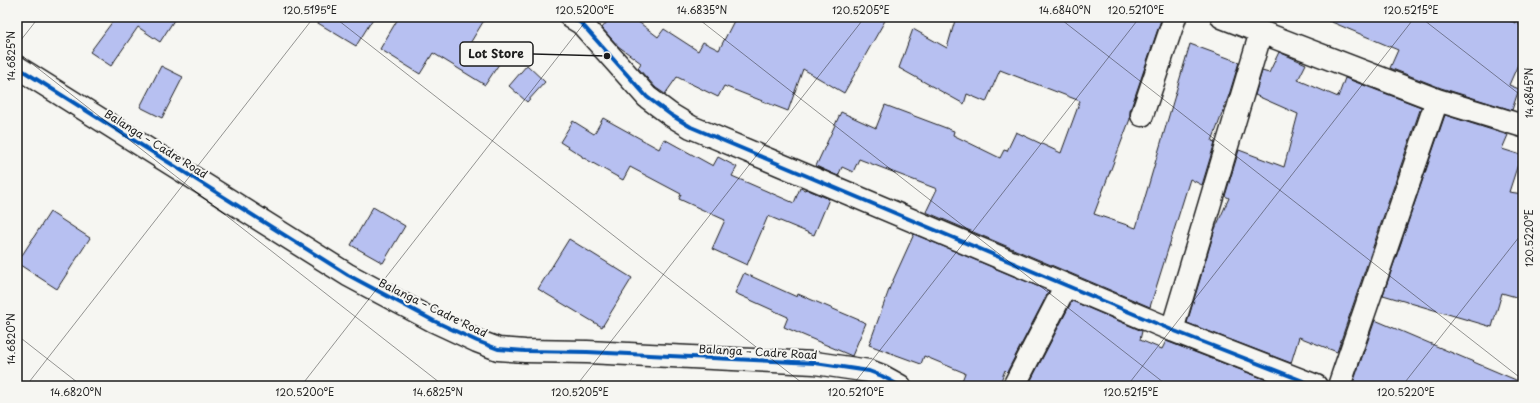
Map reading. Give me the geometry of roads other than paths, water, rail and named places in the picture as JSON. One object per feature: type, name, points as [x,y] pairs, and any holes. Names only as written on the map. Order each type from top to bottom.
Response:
[{"type":"street","points":[[1142,115],[1175,17]]},
{"type":"street","points":[[1222,17],[1437,100],[1523,126]]},
{"type":"street","points":[[584,21],[647,97],[671,115],[691,127],[1172,330],[1316,386]]},
{"type":"street","points":[[1172,330],[1261,32]]},
{"type":"street","name":"Balanga – Cadre Road","points":[[17,67],[348,275],[390,298],[477,341],[498,349],[815,363],[869,371],[900,386]]},
{"type":"street","points":[[1338,386],[1437,100]]},
{"type":"street","points":[[1014,386],[1066,285]]},
{"type":"place","name":"Lot Store","points":[[607,56]]}]
